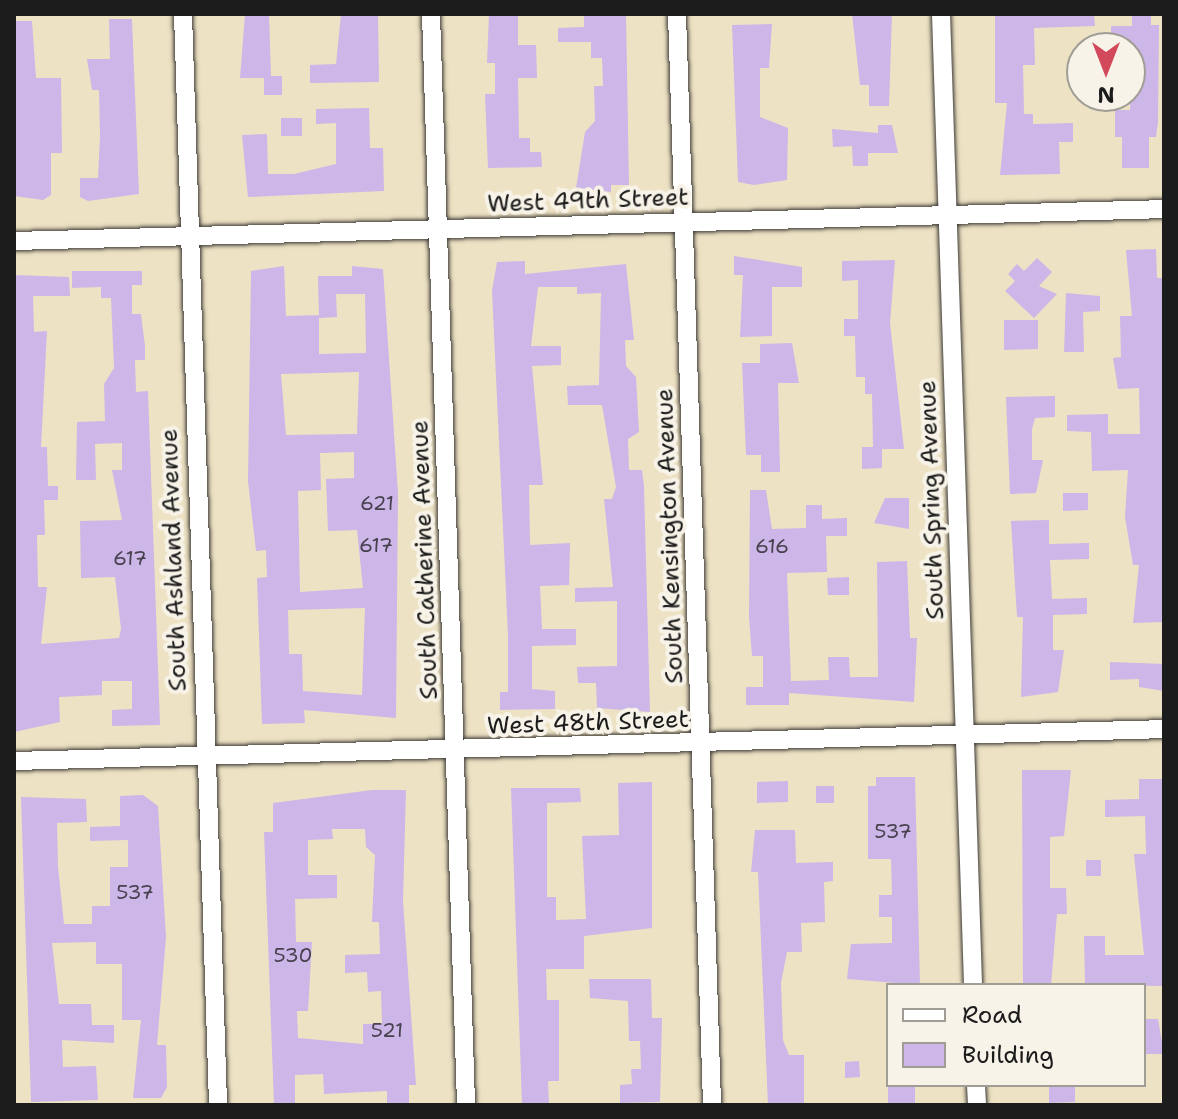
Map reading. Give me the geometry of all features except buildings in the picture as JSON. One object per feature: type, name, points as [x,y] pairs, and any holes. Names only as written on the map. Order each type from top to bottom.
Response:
[{"type":"street","name":"South Ashland Avenue","points":[[183,14],[204,758],[218,1105]]},
{"type":"street","name":"South Catherine Avenue","points":[[431,14],[466,1105]]},
{"type":"street","name":"South Kensington Avenue","points":[[677,14],[712,1105]]},
{"type":"street","name":"South Spring Avenue","points":[[941,14],[973,983]]},
{"type":"street","name":"West 49th Street","points":[[14,241],[1164,209]]},
{"type":"street","name":"West 48th Street","points":[[14,761],[454,752],[964,733],[1164,729]]}]
